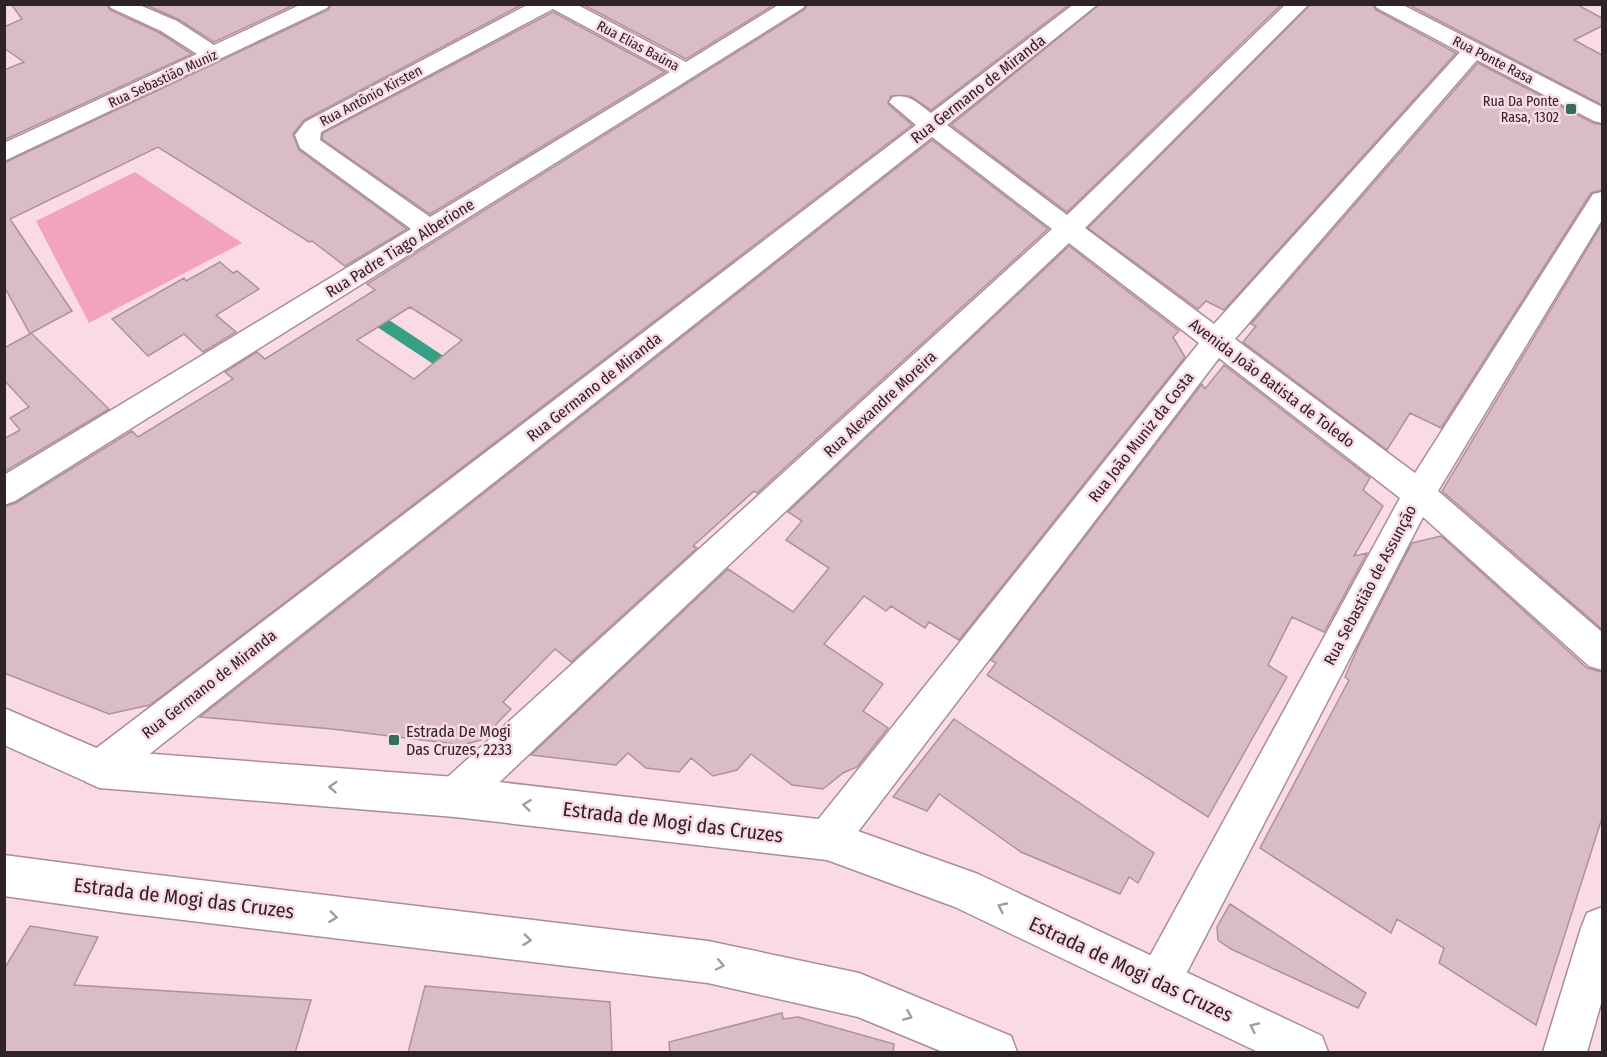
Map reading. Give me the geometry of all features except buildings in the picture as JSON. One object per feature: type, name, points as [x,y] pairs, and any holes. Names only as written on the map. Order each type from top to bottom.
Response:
[{"type":"street","points":[[118,4],[169,26],[214,55]]},
{"type":"street","name":"Rua Sebastião Muniz","points":[[4,153],[320,4]]},
{"type":"street","name":"Rua Antônio Kirsten","points":[[430,230],[309,143],[307,135],[313,127],[546,4]]},
{"type":"street","name":"Rua Elias Baúna","points":[[559,4],[686,70]]},
{"type":"street","name":"Rua Padre Tiago Alberione","points":[[4,492],[796,4]]},
{"type":"street","name":"Rua Germano de Miranda","points":[[100,769],[1088,4]]},
{"type":"street","name":"Rua Alexandre Moreira","points":[[455,797],[1068,229],[1299,4]]},
{"type":"street","name":"Rua Ponte Rasa","points":[[1384,4],[1602,116]]},
{"type":"street","name":"Rua João Muniz da Costa","points":[[828,840],[1216,341],[1474,50]]},
{"type":"street","name":"Avenida João Batista de Toledo","points":[[901,102],[1419,494],[1602,654]]},
{"type":"street","name":"Rua Sebastião de Assunção","points":[[1159,982],[1419,494],[1602,200]]},
{"type":"street","name":"Estrada de Mogi das Cruzes","points":[[4,726],[100,769],[455,797],[828,840],[963,889],[1297,1049]]},
{"type":"street","name":"Estrada de Mogi das Cruzes","points":[[4,875],[708,962],[858,995],[995,1053]]},
{"type":"street","points":[[1565,1053],[1602,928]]},
{"type":"shaded area","points":[[135,172],[242,243],[89,323],[36,221]]},
{"type":"shaded area","points":[[368,306],[528,412],[518,420],[356,313]]},
{"type":"place","name":"Rua Da Ponte Rasa, 1302","points":[[1571,109]]},
{"type":"place","name":"Estrada De Mogi Das Cruzes, 2233","points":[[394,740]]}]
